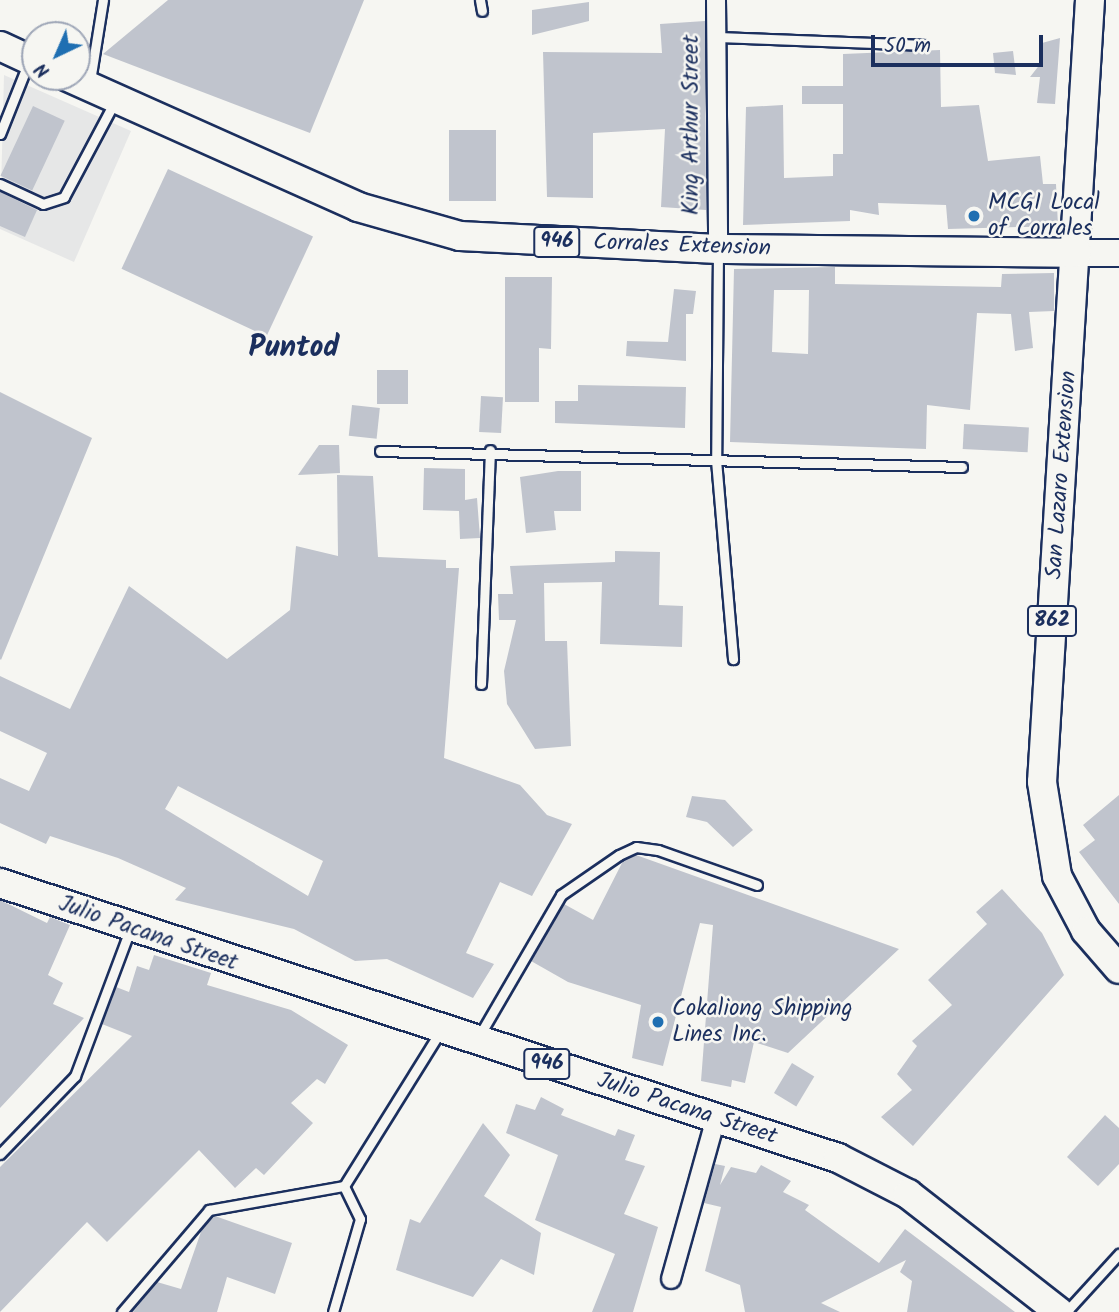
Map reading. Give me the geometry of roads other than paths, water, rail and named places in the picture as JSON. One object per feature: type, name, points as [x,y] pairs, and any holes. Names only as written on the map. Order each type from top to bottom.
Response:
[{"type":"main road","name":"862","points":[[1077,253],[1090,0]]},
{"type":"main road","points":[[0,46],[21,56]]},
{"type":"main road","name":"Corrales Extension","points":[[91,87],[358,207],[427,230],[718,249],[1119,253]]},
{"type":"main road","name":"San Lazaro Extension","points":[[1077,253],[1043,815],[1071,906],[1119,969]]},
{"type":"main road","name":"Julio Pacana Street","points":[[0,883],[130,930],[716,1118],[875,1175],[945,1221],[1059,1312]]},
{"type":"street","name":"King Arthur Street","points":[[716,0],[718,249]]},
{"type":"street","points":[[671,1279],[716,1118]]},
{"type":"lane","points":[[91,41],[103,0]]},
{"type":"lane","points":[[480,0],[482,11]]},
{"type":"lane","points":[[716,37],[922,45]]},
{"type":"lane","points":[[0,134],[21,86]]},
{"type":"lane","points":[[0,184],[43,204],[64,197],[116,98]]},
{"type":"lane","points":[[718,249],[716,460],[733,659]]},
{"type":"lane","points":[[481,684],[489,450]]},
{"type":"lane","points":[[380,451],[489,450],[962,467]]},
{"type":"lane","points":[[476,1041],[561,895],[619,855],[636,847],[658,849],[757,886]]},
{"type":"lane","points":[[0,1154],[75,1076],[130,930]]},
{"type":"lane","points":[[122,1312],[209,1210],[344,1186],[441,1031]]},
{"type":"lane","points":[[333,1312],[360,1219],[344,1186]]},
{"type":"lane","points":[[1066,1312],[1119,1254]]},
{"type":"place","name":"MCGI Local of Corrales","points":[[974,216]]},
{"type":"place","name":"Cokaliong Shipping Lines Inc.","points":[[658,1022]]},
{"type":"district","name":"Puntod","points":[[294,348]]}]
